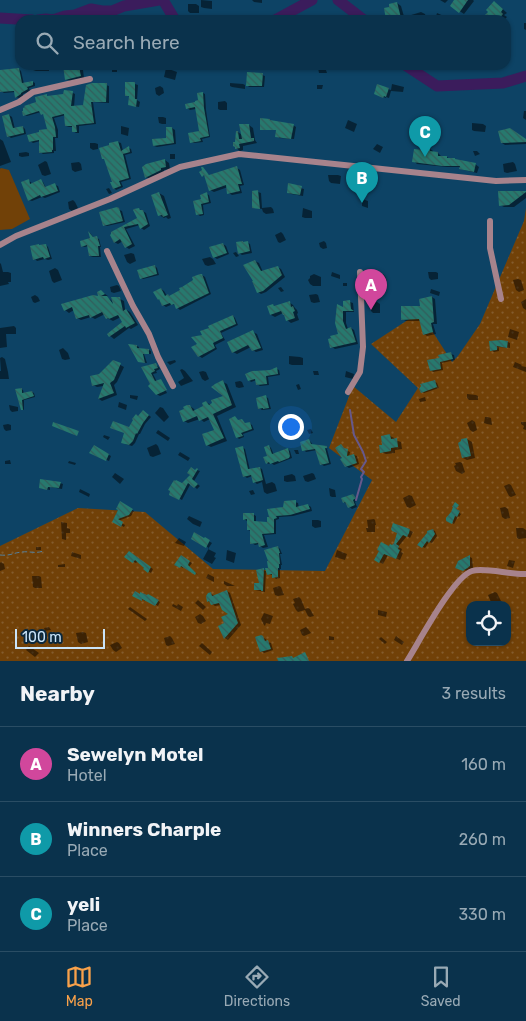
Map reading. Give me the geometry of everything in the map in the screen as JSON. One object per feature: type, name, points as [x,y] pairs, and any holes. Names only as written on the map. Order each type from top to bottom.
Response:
[{"type":"street","points":[[0,110],[19,102],[33,92],[90,79]]},
{"type":"street","points":[[0,246],[16,236],[110,199],[180,167],[239,154],[496,181],[526,180]]},
{"type":"street","points":[[490,221],[490,248],[501,299]]},
{"type":"street","points":[[107,251],[133,306],[149,334],[172,386]]},
{"type":"street","points":[[348,392],[360,372],[363,347],[360,272]]},
{"type":"street","points":[[407,661],[432,619],[456,584],[464,576],[472,571],[480,570],[526,574]]},
{"type":"path","points":[[0,555],[9,556],[19,552],[38,553],[43,551]]},
{"type":"shaded area","points":[[0,169],[9,170],[30,219],[12,229],[0,230]]},
{"type":"shaded area","points":[[526,208],[526,661],[0,661],[0,546],[78,508],[145,512],[213,569],[325,571],[372,480],[329,448],[353,386],[396,422],[418,388],[371,344],[420,312],[452,362],[480,324],[524,221]]},
{"type":"building","points":[[454,0],[468,0],[459,13],[450,6]]},
{"type":"building","points":[[494,1],[503,9],[501,12],[503,14],[485,15],[488,12],[486,10]]},
{"type":"building","points":[[397,2],[400,15],[385,15],[384,8],[389,7],[389,4]]},
{"type":"building","points":[[15,68],[19,70],[22,83],[33,81],[33,85],[27,87],[28,89],[15,98],[14,91],[0,92],[0,70]]},
{"type":"building","points":[[64,70],[80,70],[81,76],[65,80]]},
{"type":"building","points":[[247,72],[263,73],[262,86],[246,86]]},
{"type":"building","points":[[125,82],[135,82],[136,107],[128,105],[129,96],[125,96]]},
{"type":"building","points":[[107,83],[106,102],[91,102],[94,123],[76,125],[77,132],[72,132],[72,126],[65,126],[64,114],[52,117],[56,137],[53,137],[53,150],[52,152],[39,153],[39,140],[29,142],[27,135],[47,129],[43,114],[41,115],[39,111],[23,116],[24,106],[36,102],[35,97],[47,94],[47,96],[63,94],[64,90],[73,91],[71,106],[83,105],[86,85]]},
{"type":"building","points":[[377,84],[389,88],[386,97],[384,96],[383,98],[374,94]]},
{"type":"building","points":[[203,92],[209,136],[200,138],[201,141],[190,143],[188,133],[199,131],[195,107],[186,109],[185,104],[198,100],[197,93]]},
{"type":"building","points":[[9,114],[13,128],[23,126],[24,133],[7,137],[2,116]]},
{"type":"building","points":[[260,118],[294,124],[291,139],[275,137],[276,130],[260,130]]},
{"type":"building","points":[[239,124],[249,124],[251,138],[254,138],[254,141],[239,144],[240,148],[235,149],[233,142],[235,142],[236,131],[238,131],[239,139],[242,139]]},
{"type":"building","points":[[166,127],[172,127],[174,143],[153,146],[152,139],[166,138]]},
{"type":"building","points":[[510,128],[526,139],[526,142],[501,143],[498,131]]},
{"type":"building","points":[[118,141],[121,151],[129,146],[130,152],[123,154],[129,178],[119,181],[121,186],[113,189],[99,148]]},
{"type":"building","points":[[423,147],[430,148],[430,151],[438,152],[438,156],[447,156],[447,158],[476,163],[474,172],[459,169],[460,166],[412,162],[414,149],[423,150]]},
{"type":"building","points":[[165,159],[166,167],[145,178],[142,167],[146,164]]},
{"type":"building","points":[[237,166],[242,184],[238,184],[240,191],[227,194],[226,185],[209,191],[204,175],[202,177],[199,172],[202,170],[201,167],[209,175]]},
{"type":"building","points":[[29,179],[30,184],[41,179],[45,187],[55,183],[58,191],[41,197],[40,195],[28,201],[21,182]]},
{"type":"building","points":[[288,183],[302,186],[300,195],[287,193]]},
{"type":"building","points":[[258,190],[260,209],[252,208],[252,191]]},
{"type":"building","points":[[498,191],[526,192],[509,205],[499,206]]},
{"type":"building","points":[[159,192],[168,215],[163,217],[162,215],[158,216],[151,195]]},
{"type":"building","points":[[207,192],[209,202],[201,204],[203,214],[196,215],[193,201],[201,199],[200,195]]},
{"type":"building","points":[[117,207],[123,221],[103,226],[99,212]]},
{"type":"building","points":[[139,208],[143,210],[148,224],[140,229],[138,224],[124,227],[132,244],[125,248],[120,239],[114,243],[110,235],[111,232],[137,218],[133,210]]},
{"type":"building","points":[[88,231],[93,237],[97,236],[100,246],[98,246],[99,256],[89,256],[87,245],[81,247],[80,241],[90,238]]},
{"type":"building","points":[[248,241],[250,251],[238,254],[236,242]]},
{"type":"building","points":[[223,243],[227,253],[213,258],[209,247]]},
{"type":"building","points":[[46,244],[50,257],[33,260],[30,246]]},
{"type":"building","points":[[255,260],[261,271],[278,266],[282,275],[263,291],[257,293],[253,281],[243,265]]},
{"type":"building","points":[[155,265],[157,274],[140,279],[137,270]]},
{"type":"building","points":[[202,274],[209,293],[176,309],[174,304],[171,305],[170,303],[162,306],[153,292],[161,288],[165,296],[168,294],[169,296],[193,280],[192,277]]},
{"type":"building","points":[[101,290],[105,294],[101,296],[107,296],[113,304],[111,297],[120,297],[123,311],[126,309],[135,323],[126,328],[125,326],[109,337],[107,334],[122,322],[118,315],[106,319],[102,312],[90,318],[89,315],[76,319],[72,307],[64,311],[61,304],[93,295],[98,296],[97,292]]},
{"type":"building","points":[[432,296],[434,322],[431,323],[433,332],[423,335],[419,319],[401,320],[401,306],[420,306],[419,299]]},
{"type":"building","points":[[350,300],[351,309],[354,311],[343,311],[343,321],[346,329],[351,327],[356,342],[330,348],[328,339],[331,338],[330,336],[338,334],[335,323],[337,304],[343,307],[343,301]]},
{"type":"building","points":[[290,301],[291,307],[293,306],[295,311],[293,312],[295,318],[286,321],[281,311],[270,315],[267,306]]},
{"type":"building","points":[[233,315],[236,324],[220,331],[223,338],[213,343],[215,348],[198,357],[191,347],[197,344],[191,337],[202,335],[200,331]]},
{"type":"building","points":[[253,330],[261,348],[252,351],[248,345],[232,353],[227,342]]},
{"type":"building","points":[[489,341],[508,341],[507,348],[497,346],[497,350],[490,351]]},
{"type":"building","points":[[128,344],[137,345],[137,348],[149,349],[149,354],[143,354],[145,363],[138,362]]},
{"type":"building","points":[[451,352],[453,359],[440,362],[441,369],[430,371],[427,360],[439,358],[438,355]]},
{"type":"building","points":[[113,360],[121,363],[114,380],[110,383],[114,393],[98,399],[104,383],[92,386],[90,376],[99,374]]},
{"type":"building","points":[[156,363],[158,368],[154,369],[155,371],[151,373],[155,381],[161,379],[167,390],[156,395],[148,386],[150,384],[141,367]]},
{"type":"building","points":[[277,367],[278,374],[266,376],[267,384],[256,385],[255,379],[248,381],[245,374],[252,371],[270,370]]},
{"type":"building","points":[[223,380],[232,405],[213,414],[224,438],[206,446],[202,434],[214,430],[208,417],[199,421],[197,416],[183,422],[179,411],[184,409],[183,407],[190,405],[193,411],[203,406],[202,403],[206,401],[209,405],[212,403],[211,400],[223,396],[211,387]]},
{"type":"building","points":[[435,380],[437,387],[421,393],[419,389],[420,384]]},
{"type":"building","points":[[22,388],[22,393],[32,391],[34,396],[22,400],[23,410],[21,410],[15,389]]},
{"type":"building","points":[[266,395],[269,408],[258,409],[256,398]]},
{"type":"building","points":[[143,410],[149,415],[136,433],[133,441],[129,445],[121,443],[124,433],[110,428],[113,421],[129,427],[136,414],[138,416]]},
{"type":"building","points":[[235,416],[238,420],[242,419],[245,423],[250,422],[252,429],[241,433],[243,436],[236,438],[229,419]]},
{"type":"building","points":[[53,422],[79,431],[77,436],[52,426]]},
{"type":"building","points":[[390,434],[391,439],[397,438],[398,447],[391,448],[391,451],[380,453],[379,445],[382,445],[381,436]]},
{"type":"building","points":[[467,438],[471,456],[462,458],[458,443],[461,439]]},
{"type":"building","points":[[309,439],[311,444],[327,446],[325,448],[329,463],[320,465],[315,449],[302,451],[300,442]]},
{"type":"building","points":[[341,444],[344,448],[348,449],[347,456],[354,454],[357,463],[345,467],[340,459],[342,458],[335,448]]},
{"type":"building","points":[[94,445],[109,454],[106,461],[89,453]]},
{"type":"building","points":[[269,445],[272,454],[288,448],[289,458],[266,464],[263,457],[267,456],[264,447]]},
{"type":"building","points":[[243,446],[248,469],[260,467],[263,480],[253,483],[251,475],[243,477],[235,448]]},
{"type":"building","points":[[191,467],[195,470],[198,469],[192,479],[198,484],[194,488],[188,483],[179,500],[169,495],[170,491],[168,490],[174,480],[182,483],[190,475],[187,473]]},
{"type":"building","points":[[40,479],[61,482],[59,488],[48,487],[47,490],[39,488]]},
{"type":"building","points":[[353,494],[356,498],[353,500],[355,505],[348,508],[341,498]]},
{"type":"building","points":[[296,500],[296,507],[308,504],[310,509],[290,515],[276,516],[277,518],[274,519],[274,533],[262,534],[265,545],[259,547],[258,543],[250,544],[250,530],[247,530],[247,519],[243,520],[243,513],[254,513],[254,521],[267,522],[267,517],[269,517],[267,509],[283,507],[284,501]]},
{"type":"building","points":[[120,501],[133,509],[129,515],[118,519],[123,522],[121,527],[112,522]]},
{"type":"building","points":[[455,502],[459,505],[456,509],[460,511],[457,517],[455,516],[452,524],[446,521],[446,518]]},
{"type":"building","points":[[393,523],[410,529],[409,533],[407,537],[403,535],[396,544],[400,550],[396,559],[384,554],[379,563],[374,560],[381,542],[389,546],[394,543],[397,533],[391,529]]},
{"type":"building","points":[[433,529],[435,534],[429,543],[427,541],[422,548],[417,545],[427,531]]},
{"type":"building","points":[[194,532],[210,540],[206,548],[191,539]]},
{"type":"building","points":[[278,546],[280,564],[278,577],[272,578],[272,574],[267,575],[265,568],[268,568],[268,561],[264,550]]},
{"type":"building","points":[[129,551],[151,567],[148,573],[135,560],[133,563],[124,557]]},
{"type":"building","points":[[181,555],[190,561],[188,565],[196,573],[195,575],[181,566],[180,568],[174,565]]},
{"type":"building","points":[[470,555],[470,566],[463,571],[455,568],[458,561]]},
{"type":"building","points":[[264,568],[263,591],[254,590],[254,583],[259,583],[256,570]]},
{"type":"building","points":[[227,590],[238,623],[224,639],[218,626],[224,623],[221,617],[228,614],[222,610],[219,603],[211,605],[209,601],[207,602],[206,596],[211,592],[212,596]]},
{"type":"building","points":[[135,591],[140,594],[140,592],[148,594],[159,600],[155,606],[132,596]]},
{"type":"building","points":[[261,635],[265,641],[268,640],[271,649],[260,652],[255,637]]},
{"type":"building","points":[[305,652],[309,661],[278,661],[277,658],[292,656],[293,658]]},
{"type":"waterway","points":[[75,15],[91,9],[112,11],[124,6],[159,0]]},
{"type":"waterway","points":[[163,0],[172,15]]},
{"type":"waterway","points":[[284,15],[312,0]]},
{"type":"waterway","points":[[338,0],[358,15]]},
{"type":"waterway","points":[[0,18],[15,19]]},
{"type":"waterway","points":[[413,70],[437,86],[503,83],[526,76]]},
{"type":"waterway","points":[[350,410],[354,435],[366,461],[361,469],[364,472],[361,477],[356,500]]},
{"type":"place","name":"yeli","points":[[425,157]]},
{"type":"place","name":"Winners Charple","points":[[362,203]]},
{"type":"place","name":"Sewelyn Motel","points":[[371,310]]}]
